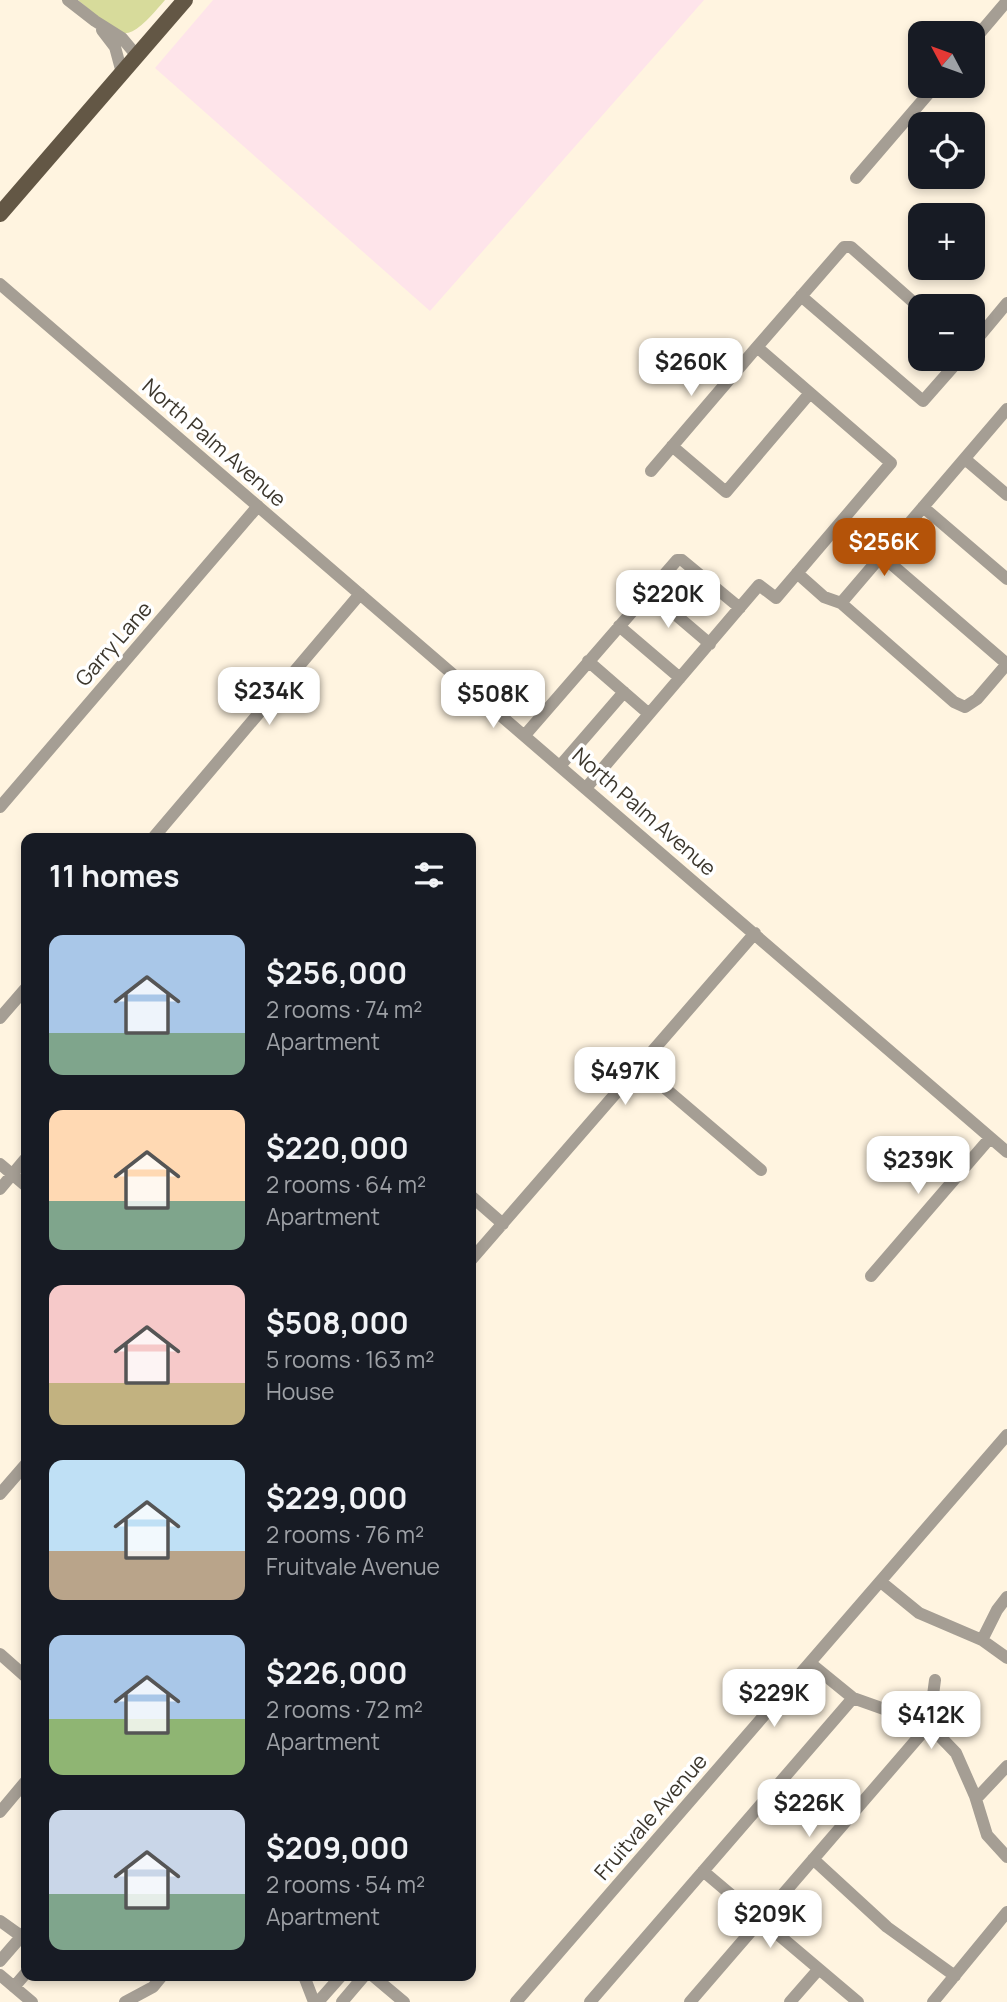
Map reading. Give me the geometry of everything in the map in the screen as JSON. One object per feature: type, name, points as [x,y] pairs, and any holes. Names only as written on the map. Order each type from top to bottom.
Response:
[{"type":"main road","points":[[0,214],[185,0]]},
{"type":"street","points":[[68,0],[122,38],[137,56]]},
{"type":"street","points":[[985,27],[1007,1]]},
{"type":"street","points":[[95,21],[115,47],[122,73]]},
{"type":"street","points":[[856,178],[925,98]]},
{"type":"street","points":[[651,471],[844,247],[851,247],[908,297]]},
{"type":"street","name":"North Palm Avenue","points":[[0,284],[1007,1152]]},
{"type":"street","points":[[801,296],[923,401],[949,371]]},
{"type":"street","points":[[985,330],[1007,303]]},
{"type":"street","points":[[586,788],[760,586],[776,598],[891,463],[757,347]]},
{"type":"street","points":[[672,446],[726,492],[810,393]]},
{"type":"street","points":[[841,603],[1007,410]]},
{"type":"street","points":[[965,458],[1007,495]]},
{"type":"street","name":"Garry Lane","points":[[0,807],[258,506]]},
{"type":"street","points":[[923,508],[1007,579]]},
{"type":"street","points":[[797,573],[824,597],[841,603],[954,702],[965,706],[977,699],[1007,664],[882,556]]},
{"type":"street","points":[[524,735],[677,560],[682,559],[740,608]]},
{"type":"street","points":[[649,592],[710,644]]},
{"type":"street","points":[[157,833],[360,594]]},
{"type":"street","points":[[619,626],[680,678]]},
{"type":"street","points":[[589,661],[649,714]]},
{"type":"street","points":[[561,766],[624,692]]},
{"type":"street","points":[[476,1254],[755,933]]},
{"type":"street","points":[[0,1018],[21,994]]},
{"type":"street","points":[[639,1066],[761,1170]]},
{"type":"street","points":[[871,1276],[990,1138]]},
{"type":"street","points":[[0,1164],[21,1182]]},
{"type":"street","points":[[0,1189],[21,1164]]},
{"type":"street","points":[[476,1201],[502,1224]]},
{"type":"street","name":"Fruitvale Avenue","points":[[516,2002],[1007,1434]]},
{"type":"street","points":[[0,1494],[21,1470]]},
{"type":"street","points":[[881,1582],[919,1613],[982,1640],[1007,1658]]},
{"type":"street","points":[[982,1640],[997,1610],[1007,1597]]},
{"type":"street","points":[[0,1654],[21,1673]]},
{"type":"street","points":[[810,1663],[853,1698],[929,1725],[956,1753],[976,1799],[987,1835],[1007,1857]]},
{"type":"street","points":[[690,2002],[929,1725],[935,1680]]},
{"type":"street","points":[[590,2002],[853,1698]]},
{"type":"street","points":[[976,1799],[1007,1766]]},
{"type":"street","points":[[0,1812],[21,1788]]},
{"type":"street","points":[[813,1859],[887,1927],[955,1976]]},
{"type":"street","points":[[703,1871],[858,2002]]},
{"type":"street","points":[[933,2002],[1007,1912]]},
{"type":"street","points":[[0,1921],[21,1932]]},
{"type":"street","points":[[0,1961],[21,1937]]},
{"type":"street","points":[[790,2002],[818,1970]]},
{"type":"street","points":[[0,1975],[33,2002]]},
{"type":"street","points":[[14,1987],[21,1979]]},
{"type":"street","points":[[125,2002],[153,1987],[158,1981]]},
{"type":"street","points":[[306,1981],[316,2002],[336,1981]]},
{"type":"street","points":[[331,1987],[343,2001],[360,1981]]},
{"type":"street","points":[[379,1981],[404,2002]]},
{"type":"shaded area","points":[[213,0],[704,0],[430,311],[155,68]]},
{"type":"green space","points":[[78,0],[165,0],[140,26],[131,32],[123,33],[105,23]]}]
